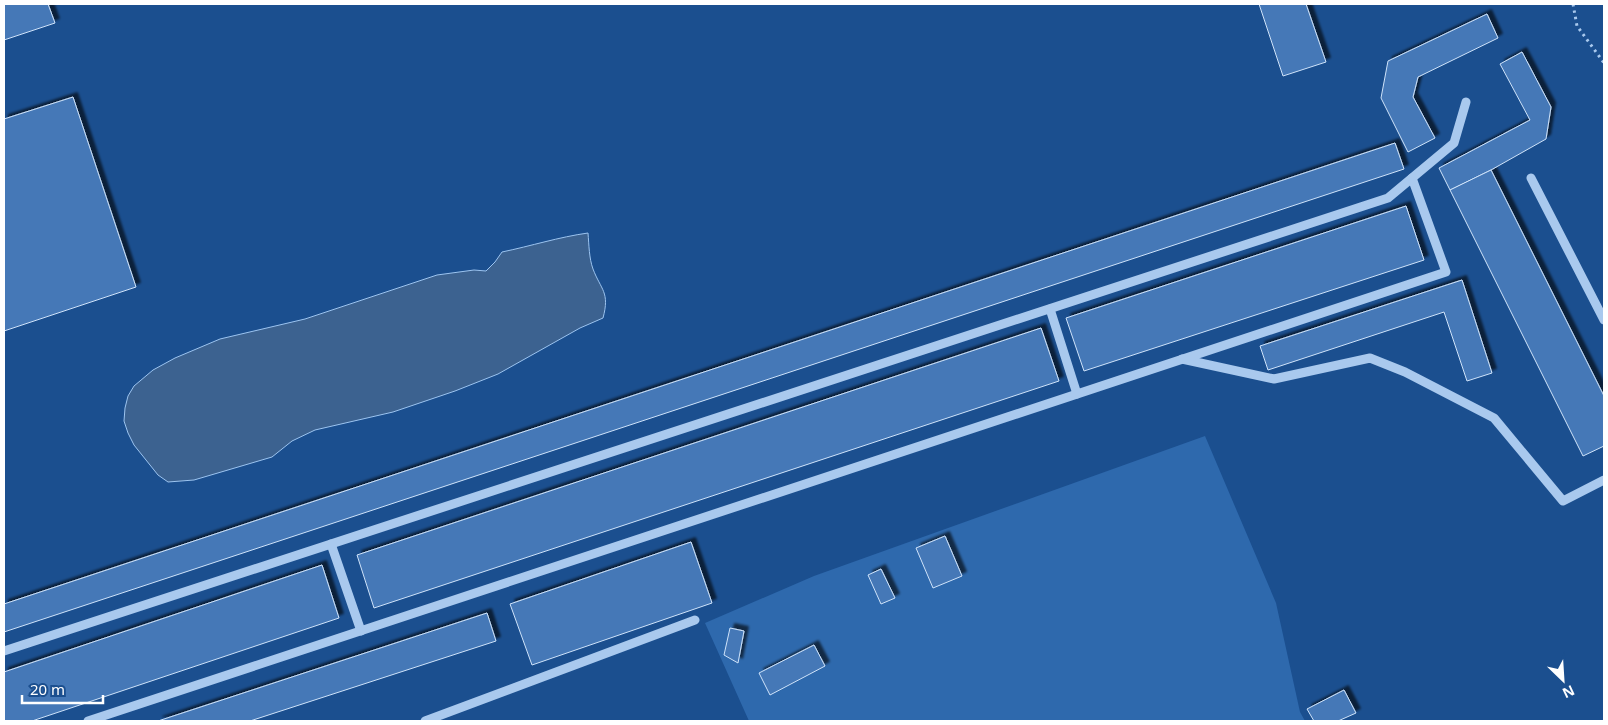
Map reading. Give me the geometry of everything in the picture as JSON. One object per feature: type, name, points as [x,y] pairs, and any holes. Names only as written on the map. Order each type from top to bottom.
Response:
[{"type":"lane","points":[[4,652],[1388,198],[1454,143],[1466,102]]},
{"type":"lane","points":[[88,721],[1446,272],[1412,178]]},
{"type":"lane","points":[[1531,178],[1604,320]]},
{"type":"lane","points":[[1050,309],[1077,394]]},
{"type":"lane","points":[[1181,359],[1274,379],[1370,358],[1405,372],[1494,418],[1563,501],[1604,480]]},
{"type":"lane","points":[[331,544],[361,631]]},
{"type":"lane","points":[[425,721],[695,620]]},
{"type":"path","points":[[1573,4],[1577,26],[1604,63]]},
{"type":"shaded area","points":[[588,233],[592,265],[604,292],[606,302],[603,318],[580,328],[498,374],[393,412],[315,430],[292,441],[272,457],[194,480],[168,482],[158,475],[134,445],[128,433],[124,421],[125,408],[128,396],[134,386],[153,370],[175,358],[220,339],[305,319],[437,275],[474,270],[486,271],[502,252]]},
{"type":"shaded area","points":[[1205,436],[1276,603],[1300,712],[1305,721],[749,721],[705,623],[814,576]]},
{"type":"building","points":[[4,4],[48,4],[55,23],[4,40]]},
{"type":"building","points":[[1259,4],[1306,4],[1326,62],[1283,76]]},
{"type":"building","points":[[1487,14],[1498,38],[1418,77],[1413,97],[1435,138],[1408,152],[1381,98],[1388,61]]},
{"type":"building","points":[[1522,52],[1551,107],[1546,139],[1491,170],[1450,190],[1439,168],[1530,120],[1500,64]]},
{"type":"building","points":[[73,97],[136,287],[4,331],[4,119]]},
{"type":"building","points":[[1395,143],[1404,169],[4,632],[4,604]]},
{"type":"building","points":[[1491,170],[1604,396],[1604,446],[1583,456],[1450,190]]},
{"type":"building","points":[[1406,206],[1424,260],[1084,371],[1066,318]]},
{"type":"building","points":[[1462,280],[1492,373],[1467,381],[1444,312],[1268,370],[1260,346]]},
{"type":"building","points":[[1041,328],[1059,381],[374,608],[357,555]]},
{"type":"building","points":[[945,536],[962,576],[933,588],[916,548]]},
{"type":"building","points":[[691,542],[712,603],[532,665],[510,604]]},
{"type":"building","points":[[322,565],[339,618],[32,721],[4,721],[4,672]]},
{"type":"building","points":[[881,569],[895,598],[881,604],[868,575]]},
{"type":"building","points":[[487,613],[496,641],[250,721],[158,721]]},
{"type":"building","points":[[730,628],[744,631],[738,663],[724,655]]},
{"type":"building","points":[[814,645],[825,666],[770,695],[759,673]]},
{"type":"building","points":[[1344,690],[1356,713],[1338,721],[1314,721],[1307,709]]}]
